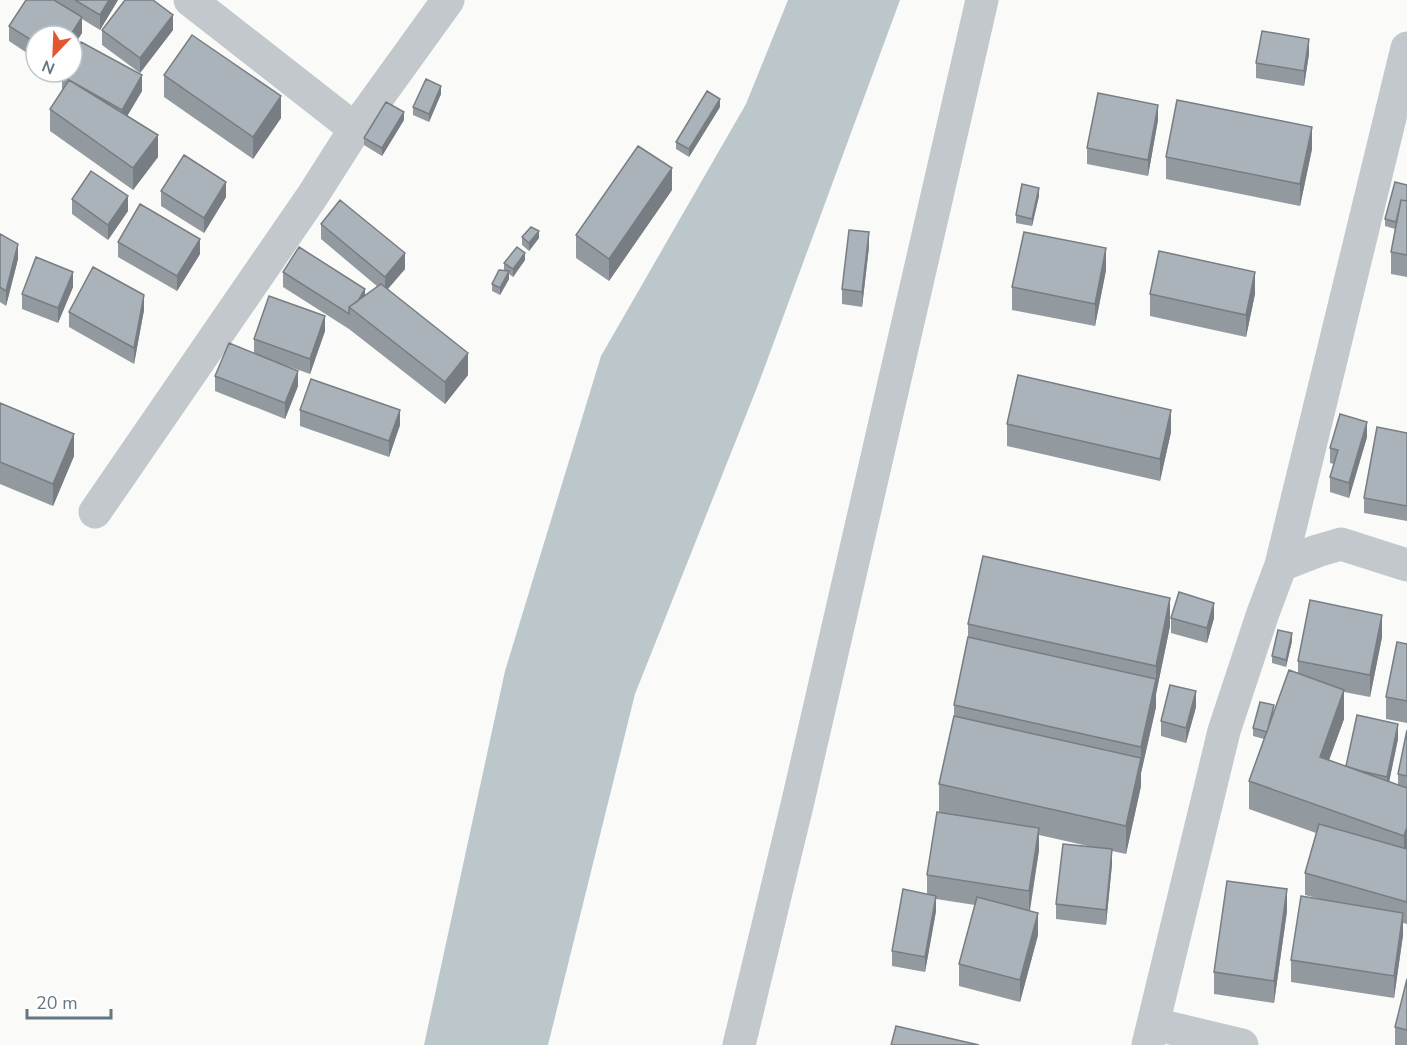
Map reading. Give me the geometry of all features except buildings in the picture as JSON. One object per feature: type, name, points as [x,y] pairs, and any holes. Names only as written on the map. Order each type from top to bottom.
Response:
[{"type":"street","points":[[190,0],[355,129]]},
{"type":"street","points":[[95,512],[313,195],[355,129],[448,0]]},
{"type":"street","points":[[739,1045],[801,789],[982,0]]},
{"type":"street","points":[[1242,1045],[1151,1035],[1224,731],[1281,565],[1407,48]]},
{"type":"street","points":[[1281,565],[1341,544],[1407,565]]},
{"type":"shaded area","points":[[788,0],[900,0],[758,385],[635,694],[548,1045],[424,1045],[505,671],[601,356],[746,104]]}]
